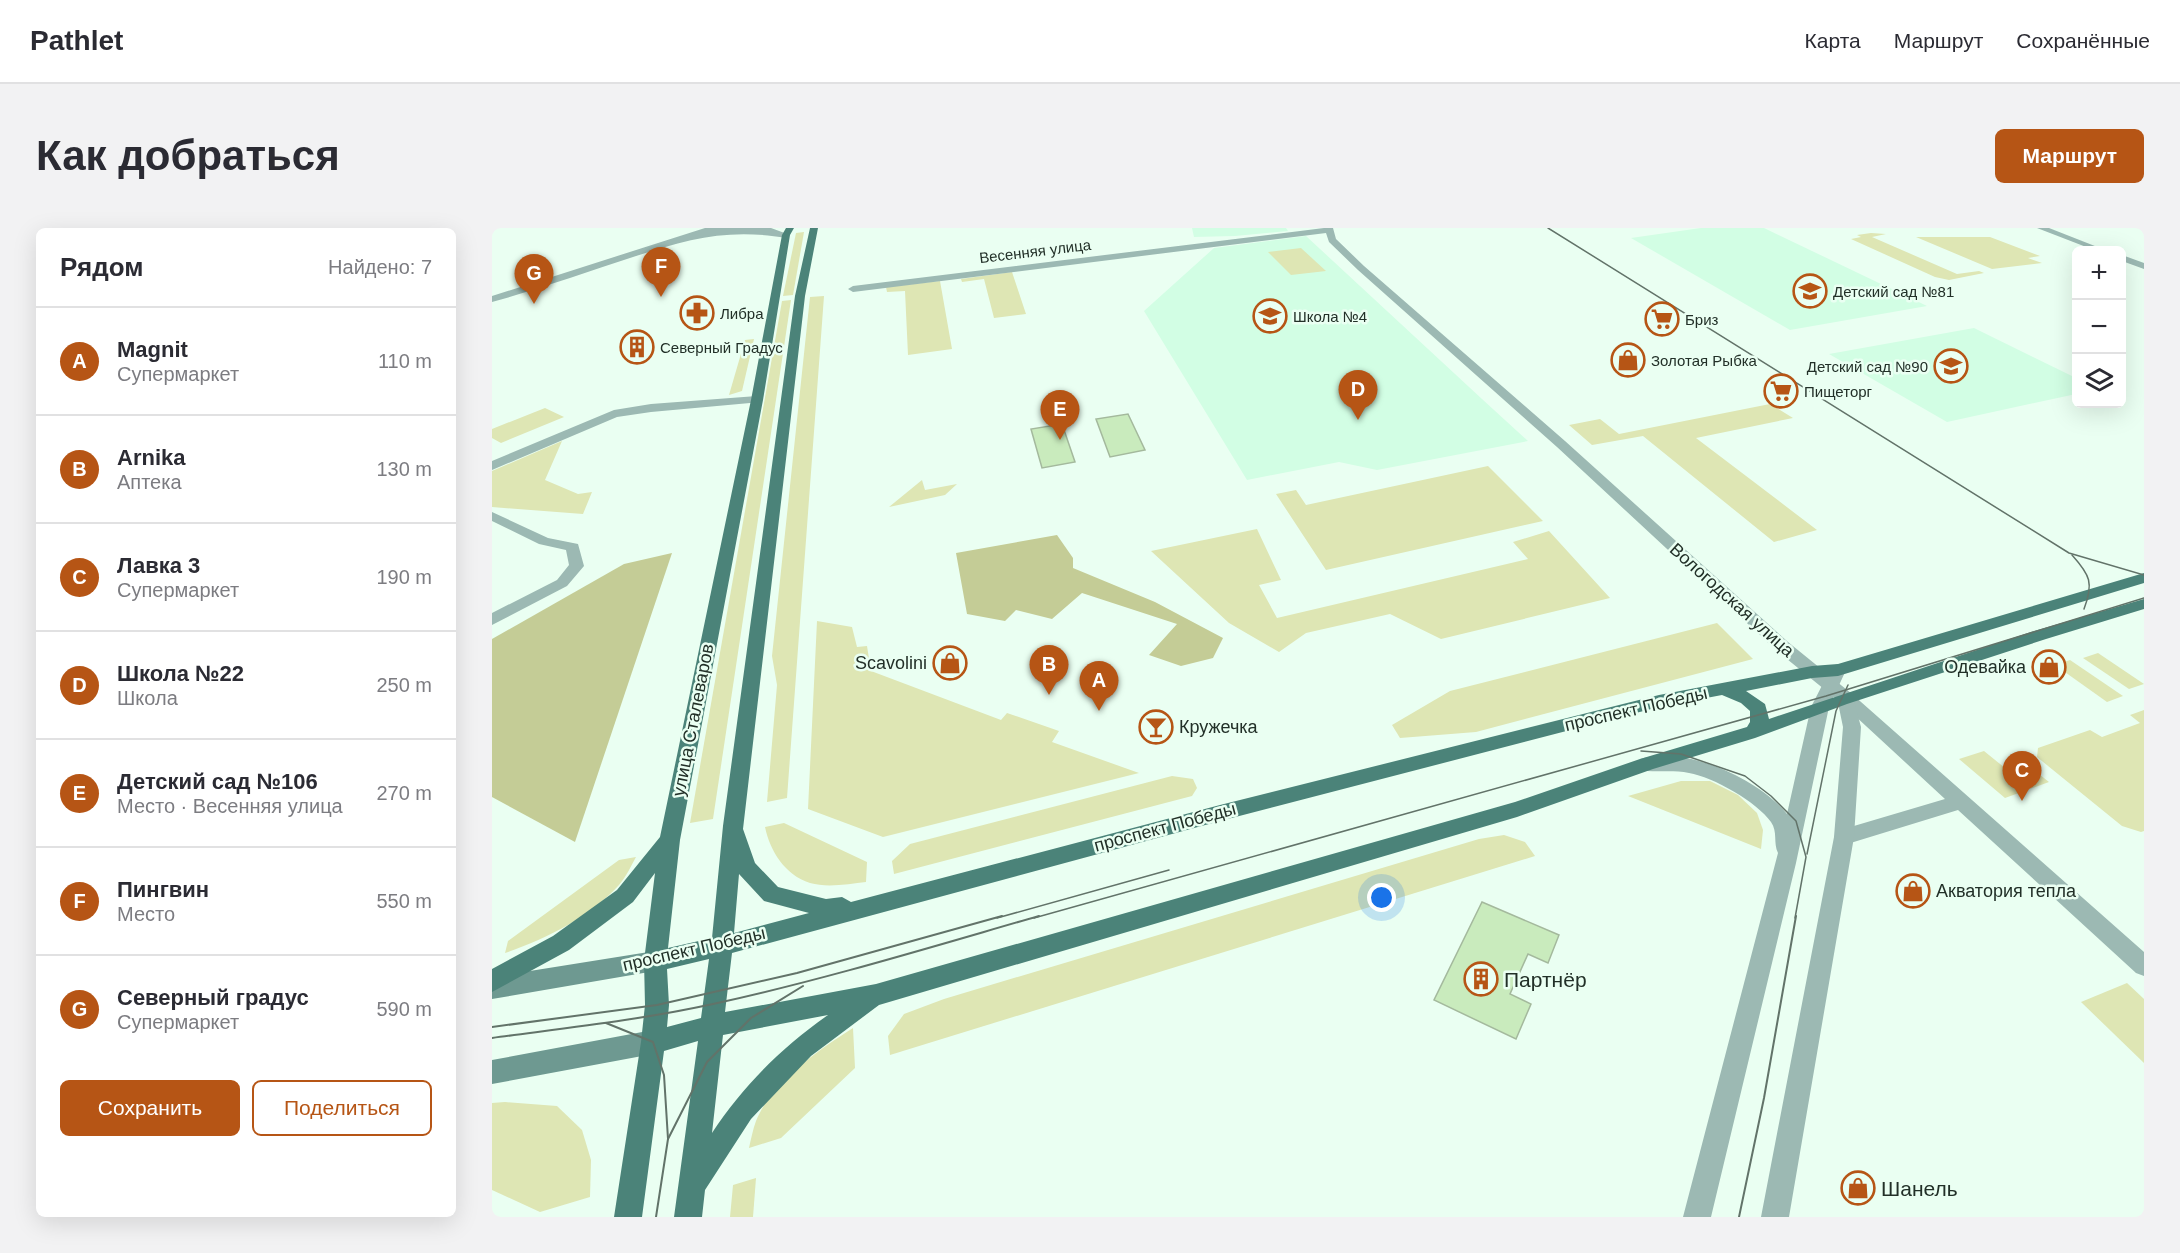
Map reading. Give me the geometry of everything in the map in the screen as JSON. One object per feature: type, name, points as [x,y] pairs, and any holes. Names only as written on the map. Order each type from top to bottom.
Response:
[{"type":"main road","points":[[688,1217],[722,946],[733,826],[800,296],[814,228]]},
{"type":"main road","name":"улица Сталеваров","points":[[628,1217],[657,1005],[655,961],[670,840],[788,232]]},
{"type":"main road","points":[[1839,684],[2140,582]]},
{"type":"main road","points":[[1839,684],[2040,635],[2144,604]]},
{"type":"main road","name":"проспект Победы","points":[[492,988],[655,961],[722,946],[877,903],[1647,704],[1812,672]]},
{"type":"main road","points":[[1722,689],[1738,694],[1759,709],[1762,717],[1761,723],[1754,731]]},
{"type":"main road","points":[[492,1072],[652,1042],[712,1026],[876,995],[1517,809],[1820,707]]},
{"type":"main road","points":[[733,826],[746,867],[772,895],[826,908],[877,903]]},
{"type":"main road","points":[[492,981],[561,944],[625,896],[670,840]]},
{"type":"main road","points":[[693,1185],[742,1110],[802,1048],[876,995]]},
{"type":"street","points":[[492,299],[712,228]]},
{"type":"street","points":[[698,233],[746,228],[788,232]]},
{"type":"street","points":[[2041,228],[2090,246]]},
{"type":"street","name":"Весенняя улица","points":[[853,289],[1328,229]]},
{"type":"street","name":"Вологодская улица","points":[[1328,229],[1332,240],[1361,268],[1561,444],[1812,672],[1839,684],[1960,802],[2144,966]]},
{"type":"street","points":[[2126,260],[2144,266]]},
{"type":"street","points":[[492,466],[614,414],[651,408],[757,400]]},
{"type":"street","points":[[492,516],[544,541],[573,547],[577,566],[562,583],[492,620]]},
{"type":"street","points":[[1697,1217],[1786,862],[1820,707],[1839,684]]},
{"type":"street","points":[[1775,1217],[1844,837],[1852,727],[1839,684]]},
{"type":"street","points":[[1647,764],[1692,766],[1747,789],[1767,806],[1784,826],[1786,862]]},
{"type":"street","points":[[1844,837],[1960,802]]},
{"type":"shaded area","points":[[1192,228],[1286,228],[1288,231],[1194,237]]},
{"type":"shaded area","name":"Детский сад №81","points":[[1701,228],[1764,228],[1927,306],[1790,330],[1631,238]]},
{"type":"shaded area","points":[[804,232],[793,295],[783,296],[796,233]]},
{"type":"shaded area","points":[[1886,234],[1872,237],[1957,274],[1979,271],[1984,273],[1949,280],[1935,277],[1851,239],[1861,237],[1857,235]]},
{"type":"shaded area","points":[[1306,236],[1528,441],[1377,470],[1339,462],[1247,480],[1144,311],[1214,248]]},
{"type":"shaded area","points":[[1916,237],[1990,237],[2040,256],[2028,258],[2042,263],[1992,269]]},
{"type":"shaded area","points":[[1301,248],[1326,271],[1291,275],[1268,252]]},
{"type":"shaded area","points":[[1012,272],[1026,314],[994,318],[984,279],[962,282],[961,279]]},
{"type":"shaded area","points":[[940,281],[952,349],[908,355],[905,291],[887,292],[886,287]]},
{"type":"shaded area","points":[[824,296],[787,798],[767,802],[777,685],[772,656],[810,297]]},
{"type":"shaded area","points":[[791,300],[713,819],[690,823],[782,301]]},
{"type":"shaded area","name":"Детский сад №90","points":[[1974,328],[2072,376],[2072,395],[1947,422],[1829,354]]},
{"type":"shaded area","points":[[754,339],[742,391],[729,395],[745,340]]},
{"type":"shaded area","points":[[1770,404],[1793,418],[1696,438],[1817,530],[1774,542],[1643,436],[1592,445],[1569,425],[1600,419],[1619,434]]},
{"type":"shaded area","points":[[545,408],[564,417],[501,443],[492,438],[492,429]]},
{"type":"shaded area","points":[[562,441],[545,480],[578,494],[592,492],[583,514],[492,507],[492,471]]},
{"type":"shaded area","points":[[1488,466],[1543,521],[1326,570],[1276,494],[1296,490],[1306,505]]},
{"type":"shaded area","points":[[922,480],[925,490],[957,484],[945,495],[889,507]]},
{"type":"shaded area","points":[[1257,529],[1281,580],[1259,585],[1277,618],[1528,559],[1513,542],[1549,531],[1610,598],[1441,639],[1390,614],[1306,633],[1279,652],[1229,623],[1151,551]]},
{"type":"shaded area","points":[[1057,535],[1073,558],[1073,568],[1155,602],[1223,638],[1213,658],[1181,666],[1149,655],[1177,624],[1082,593],[1052,619],[1016,610],[1005,621],[967,614],[956,553]]},
{"type":"shaded area","points":[[672,553],[575,842],[492,797],[492,639],[624,564]]},
{"type":"shaded area","points":[[817,621],[852,627],[857,647],[867,646],[871,671],[1001,720],[1007,713],[1059,731],[1052,742],[1139,773],[883,837],[808,809]]},
{"type":"shaded area","points":[[1717,623],[1753,659],[1476,732],[1400,738],[1392,725],[1450,691]]},
{"type":"shaded area","points":[[2098,653],[2144,684],[2129,689],[2083,658]]},
{"type":"shaded area","points":[[2070,660],[2123,696],[2107,702],[2055,665]]},
{"type":"shaded area","points":[[2144,710],[2144,831],[2141,832],[2122,826],[2037,757],[2038,748],[2090,730],[2102,737],[2140,723],[2130,715]]},
{"type":"shaded area","points":[[1984,751],[2005,768],[2024,762],[2049,782],[2005,798],[1959,759]]},
{"type":"shaded area","points":[[1172,776],[1193,779],[1197,788],[1192,796],[894,874],[892,861],[910,844]]},
{"type":"shaded area","points":[[1681,781],[1710,781],[1738,795],[1757,813],[1763,830],[1761,849],[1628,796]]},
{"type":"shaded area","points":[[784,823],[867,862],[866,882],[824,885],[810,883],[793,874],[775,853],[765,827]]},
{"type":"shaded area","points":[[1504,835],[1525,842],[1535,856],[890,1055],[888,1036],[904,1014],[944,999],[1479,839]]},
{"type":"shaded area","points":[[636,857],[619,885],[595,907],[551,934],[505,953],[508,941],[619,860]]},
{"type":"shaded area","points":[[2127,983],[2144,999],[2144,1063],[2081,1002]]},
{"type":"shaded area","points":[[853,1028],[855,1068],[781,1138],[749,1148],[756,1121],[763,1106],[773,1093],[798,1068]]},
{"type":"shaded area","points":[[492,1103],[557,1106],[582,1130],[591,1160],[590,1197],[540,1212],[492,1190]]},
{"type":"shaded area","points":[[756,1178],[753,1217],[730,1217],[733,1185]]},
{"type":"building","points":[[1128,414],[1145,450],[1110,457],[1096,419]]},
{"type":"building","points":[[1062,424],[1075,462],[1042,468],[1031,429]]},
{"type":"building","name":"Партнёр","points":[[1482,902],[1559,935],[1548,963],[1528,954],[1510,994],[1531,1004],[1516,1039],[1434,1000]]},
{"type":"tram line","points":[[1548,228],[2069,553],[2144,575]]},
{"type":"tram line","points":[[2072,555],[2083,568],[2088,580],[2089,592],[2084,609]]},
{"type":"tram line","points":[[1846,690],[2144,598]]},
{"type":"tram line","points":[[1846,690],[1848,685]]},
{"type":"tram line","points":[[1034,918],[1846,690]]},
{"type":"tram line","points":[[1807,854],[1836,711],[1846,690]]},
{"type":"tram line","points":[[1641,751],[1681,754],[1745,776],[1771,796],[1796,821],[1806,857],[1795,918]]},
{"type":"tram line","points":[[997,918],[1169,870]]},
{"type":"tram line","points":[[492,1027],[657,1005],[797,973],[1002,916]]},
{"type":"tram line","points":[[492,1038],[686,1010],[754,995],[1039,916]]},
{"type":"tram line","points":[[1739,1217],[1764,1098],[1796,916]]},
{"type":"tram line","points":[[668,1139],[707,1062],[751,1018],[803,986]]},
{"type":"tram line","points":[[606,1023],[653,1042],[664,1075],[668,1139]]},
{"type":"tram line","points":[[656,1217],[668,1139]]},
{"type":"place","name":"Детский сад №81","points":[[1810,291]]},
{"type":"place","name":"Пингвин","points":[[661,297]]},
{"type":"place","name":"Северный градус","points":[[534,304]]},
{"type":"place","name":"Либра","points":[[697,313]]},
{"type":"place","name":"Школа №4","points":[[1270,316]]},
{"type":"place","name":"Бриз","points":[[1662,319]]},
{"type":"place","name":"Северный Градус","points":[[637,347]]},
{"type":"place","name":"Золотая Рыбка","points":[[1628,360]]},
{"type":"place","name":"Детский сад №90","points":[[1951,366]]},
{"type":"place","name":"Пищеторг","points":[[1781,391]]},
{"type":"place","name":"Школа №22","points":[[1358,420]]},
{"type":"place","name":"Детский сад №106","points":[[1060,440]]},
{"type":"place","name":"Scavolini","points":[[950,663]]},
{"type":"place","name":"Одевайка","points":[[2049,667]]},
{"type":"place","name":"Arnika","points":[[1049,695]]},
{"type":"place","name":"Magnit","points":[[1099,711]]},
{"type":"place","name":"Кружечка","points":[[1156,727]]},
{"type":"place","name":"Лавка 3","points":[[2022,801]]},
{"type":"place","name":"Акватория тепла","points":[[1913,891]]},
{"type":"place","name":"Партнёр","points":[[1481,979]]},
{"type":"place","name":"Шанель","points":[[1858,1188]]}]
